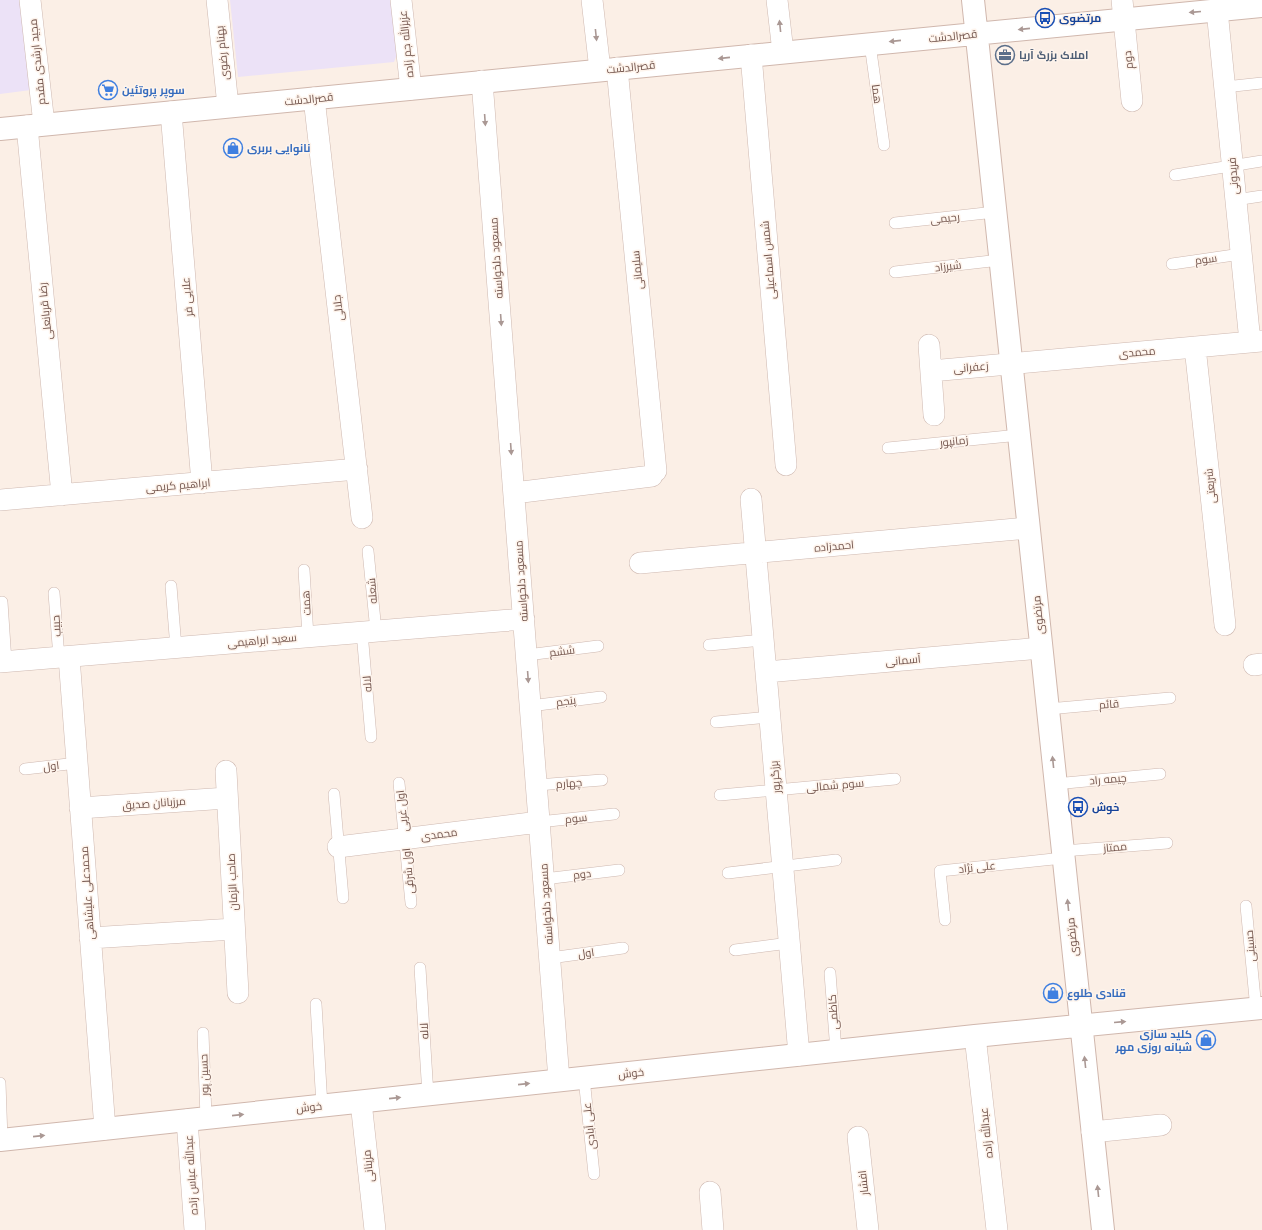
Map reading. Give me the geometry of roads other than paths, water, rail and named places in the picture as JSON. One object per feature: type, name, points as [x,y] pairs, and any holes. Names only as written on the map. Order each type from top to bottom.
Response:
[{"type":"street","name":"مجید ارشدی مقدم","points":[[30,0],[35,125]]},
{"type":"street","name":"بهنام رضوی","points":[[217,0],[228,106]]},
{"type":"street","name":"عزیزالله جم زاده","points":[[401,0],[411,89]]},
{"type":"street","name":"سلیمانی","points":[[514,493],[654,474],[609,69],[592,0]]},
{"type":"street","points":[[777,0],[783,52]]},
{"type":"street","name":"مرتضوی","points":[[973,0],[1102,1230]]},
{"type":"street","name":"قصرالدشت","points":[[0,129],[976,33],[1122,10],[1217,10],[1262,6]]},
{"type":"street","name":"دوم","points":[[1122,10],[1132,101]]},
{"type":"street","name":"فریدونی","points":[[1217,10],[1241,254],[1256,341]]},
{"type":"street","name":"شمس اسماعیلی","points":[[751,55],[786,465]]},
{"type":"street","name":"مسعود دلخواسته","points":[[482,81],[560,1080]]},
{"type":"street","name":"جلالی","points":[[314,98],[362,518]]},
{"type":"street","name":"علایی فر","points":[[171,112],[202,483]]},
{"type":"street","name":"رضا قربانعلی","points":[[35,125],[62,495]]},
{"type":"street","name":"محمدی","points":[[1011,364],[1256,341]]},
{"type":"street","points":[[929,345],[934,414]]},
{"type":"street","name":"شریعتی","points":[[1195,347],[1225,625]]},
{"type":"street","name":"زعفرانی","points":[[931,371],[1011,364]]},
{"type":"street","name":"ابراهیم کریمی","points":[[0,500],[357,469]]},
{"type":"street","name":"برزگرپور","points":[[751,499],[799,1055]]},
{"type":"street","name":"احمدزاده","points":[[640,563],[1028,528]]},
{"type":"street","name":"سعید ابراهیمی","points":[[3,662],[524,618]]},
{"type":"street","name":"آسمانی","points":[[766,672],[1041,648]]},
{"type":"street","name":"محمدعلی علیشاهی","points":[[64,657],[77,763],[105,1129]]},
{"type":"street","name":"صاحب الزمان","points":[[226,771],[238,993]]},
{"type":"street","name":"مرزبانان صدیق","points":[[80,808],[227,798]]},
{"type":"street","name":"محمدی","points":[[338,847],[540,822]]},
{"type":"street","points":[[90,938],[234,929]]},
{"type":"street","name":"خوش","points":[[1,1140],[975,1036],[1259,1009]]},
{"type":"street","name":"عبدالله زاده","points":[[975,1036],[997,1230]]},
{"type":"street","name":"مزینانی","points":[[361,1102],[375,1230]]},
{"type":"street","name":"عبدالله عباس زاده","points":[[196,1230],[197,1119]]},
{"type":"street","points":[[1092,1132],[1161,1125]]},
{"type":"street","name":"افشار","points":[[858,1137],[868,1230]]},
{"type":"street","points":[[710,1192],[713,1230]]},
{"type":"lane","name":"هما","points":[[870,44],[884,145]]},
{"type":"lane","points":[[1225,87],[1262,83]]},
{"type":"lane","points":[[1175,174],[1262,162]]},
{"type":"lane","points":[[1235,200],[1262,196]]},
{"type":"lane","name":"رحیمی","points":[[895,223],[995,212]]},
{"type":"lane","name":"سوم","points":[[1172,264],[1241,254]]},
{"type":"lane","name":"شیرزاد","points":[[895,272],[1000,260]]},
{"type":"lane","name":"زمانپور","points":[[888,448],[1019,435]]},
{"type":"lane","name":"شعله","points":[[368,551],[369,631]]},
{"type":"lane","name":"همت","points":[[304,570],[308,636]]},
{"type":"lane","points":[[171,586],[176,648]]},
{"type":"lane","name":"حبیب","points":[[54,594],[64,657]]},
{"type":"lane","points":[[2,602],[3,662]]},
{"type":"lane","name":"لاله","points":[[369,631],[371,737]]},
{"type":"lane","points":[[709,645],[763,640]]},
{"type":"lane","name":"ششم","points":[[527,655],[598,646]]},
{"type":"lane","name":"پنجم","points":[[530,706],[601,697]]},
{"type":"lane","name":"قائم","points":[[1048,709],[1170,698]]},
{"type":"lane","points":[[716,722],[770,717]]},
{"type":"lane","name":"اول","points":[[25,769],[77,763]]},
{"type":"lane","name":"چیمه راد","points":[[1055,784],[1160,774]]},
{"type":"lane","name":"سوم شمالی","points":[[720,795],[895,779]]},
{"type":"lane","name":"چهارم","points":[[537,785],[602,780]]},
{"type":"lane","name":"اول غربی","points":[[399,783],[405,838]]},
{"type":"lane","points":[[334,794],[343,898]]},
{"type":"lane","name":"سوم","points":[[540,822],[614,814]]},
{"type":"lane","name":"اول شرقی","points":[[405,838],[411,903]]},
{"type":"lane","name":"ممتاز","points":[[1063,854],[1168,843]]},
{"type":"lane","name":"علی نژاد","points":[[945,920],[940,871],[1063,854]]},
{"type":"lane","points":[[728,873],[836,860]]},
{"type":"lane","name":"دوم","points":[[544,879],[619,870]]},
{"type":"lane","name":"حسینی","points":[[1246,906],[1259,1009]]},
{"type":"lane","points":[[735,950],[789,943]]},
{"type":"lane","name":"اول","points":[[550,958],[622,948]]},
{"type":"lane","name":"لاله","points":[[420,968],[428,1094]]},
{"type":"lane","name":"کاظمی","points":[[830,973],[836,1051]]},
{"type":"lane","points":[[316,1004],[322,1106]]},
{"type":"lane","name":"حسین پور","points":[[197,1119],[203,1033]]},
{"type":"lane","name":"علی آبادی","points":[[584,1078],[594,1174]]},
{"type":"lane","points":[[0,1083],[1,1140]]},
{"type":"place","name":"مرتضوی","points":[[1045,18]]},
{"type":"place","name":"املاک بزرگ آریا","points":[[1005,55]]},
{"type":"place","name":"سوپر پروتئین","points":[[108,90]]},
{"type":"place","name":"نانوایی بربری","points":[[233,148]]},
{"type":"place","name":"خوش","points":[[1078,807]]},
{"type":"place","name":"قنادی طلوع","points":[[1053,993]]},
{"type":"place","name":"کلید سازی شبانه روزی مهر","points":[[1206,1040]]}]
